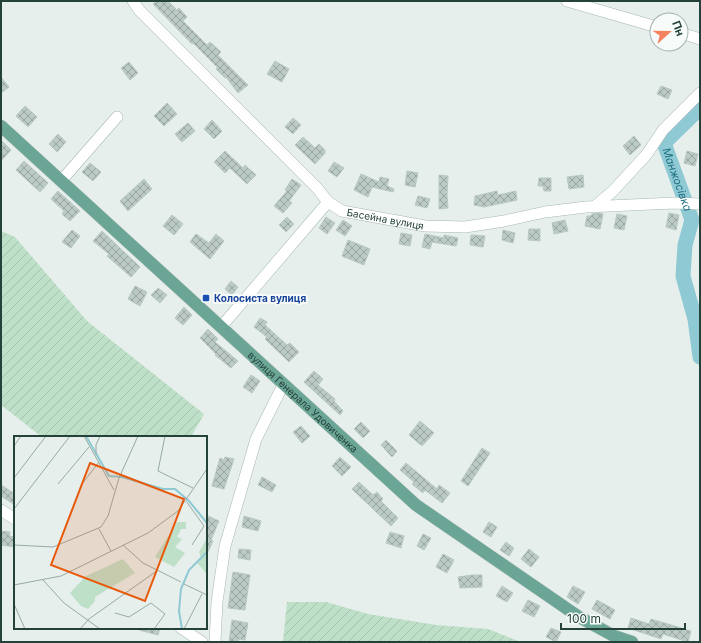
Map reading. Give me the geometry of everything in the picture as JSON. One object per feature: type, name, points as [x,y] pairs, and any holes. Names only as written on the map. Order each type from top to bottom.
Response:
[{"type":"main road","name":"вулиця Генерала Удовиченка","points":[[1,126],[416,505],[579,617],[614,636],[632,642]]},
{"type":"street","name":"Басейна вулиця","points":[[133,1],[140,11],[317,188],[328,202],[342,211],[426,226],[465,227],[504,221],[545,212],[594,207],[700,204]]},
{"type":"street","points":[[567,1],[649,25]]},
{"type":"street","points":[[689,36],[700,39]]},
{"type":"street","points":[[594,207],[613,191],[647,154],[663,130],[700,92]]},
{"type":"street","points":[[61,181],[117,117]]},
{"type":"street","points":[[221,327],[328,202]]},
{"type":"street","points":[[215,642],[217,602],[225,546],[256,439],[283,385]]},
{"type":"street","points":[[1,510],[14,518]]},
{"type":"street","points":[[182,629],[202,642]]},
{"type":"green space","points":[[1,231],[15,237],[87,321],[204,414],[192,436],[41,436],[1,405]]},
{"type":"green space","points":[[287,602],[326,602],[368,614],[436,625],[488,629],[521,642],[283,642]]},
{"type":"building","points":[[156,1],[168,1],[177,10],[179,8],[187,17],[183,21],[207,45],[210,42],[221,52],[218,55],[248,85],[238,93],[226,77],[225,78],[216,69],[218,68],[153,4]]},
{"type":"building","points":[[275,61],[289,69],[282,82],[267,74]]},
{"type":"building","points":[[129,62],[138,73],[130,80],[121,68]]},
{"type":"building","points":[[1,77],[9,87],[1,93]]},
{"type":"building","points":[[661,86],[672,90],[668,99],[657,94]]},
{"type":"building","points":[[167,103],[177,114],[164,126],[154,116]]},
{"type":"building","points":[[25,106],[37,117],[28,127],[16,116]]},
{"type":"building","points":[[293,118],[301,125],[293,134],[285,127]]},
{"type":"building","points":[[212,120],[222,131],[214,139],[204,129]]},
{"type":"building","points":[[188,123],[195,131],[182,142],[175,134]]},
{"type":"building","points":[[58,134],[66,142],[57,152],[49,144]]},
{"type":"building","points":[[634,136],[641,145],[630,155],[623,146]]},
{"type":"building","points":[[303,137],[315,148],[319,144],[325,150],[325,153],[315,164],[295,145]]},
{"type":"building","points":[[1,140],[11,150],[1,161]]},
{"type":"building","points":[[225,151],[243,168],[245,165],[256,175],[247,184],[230,168],[225,173],[214,162]]},
{"type":"building","points":[[687,151],[698,154],[695,166],[684,163]]},
{"type":"building","points":[[24,161],[48,183],[40,192],[16,170]]},
{"type":"building","points":[[334,162],[344,168],[337,177],[328,171]]},
{"type":"building","points":[[90,163],[101,172],[93,181],[82,172]]},
{"type":"building","points":[[407,171],[418,173],[415,187],[405,185]]},
{"type":"building","points":[[361,174],[379,182],[380,177],[389,179],[387,186],[394,189],[393,192],[372,187],[368,197],[354,190]]},
{"type":"building","points":[[439,175],[448,176],[448,208],[439,209]]},
{"type":"building","points":[[583,175],[584,187],[569,189],[567,177]]},
{"type":"building","points":[[539,178],[551,178],[551,191],[544,191],[543,186],[538,186]]},
{"type":"building","points":[[144,179],[152,189],[128,211],[120,201]]},
{"type":"building","points":[[292,179],[301,185],[289,201],[292,203],[283,213],[274,206],[287,191],[285,190]]},
{"type":"building","points":[[58,191],[80,211],[70,221],[62,214],[64,211],[51,199]]},
{"type":"building","points":[[497,191],[498,195],[516,191],[517,200],[484,207],[474,205],[475,196]]},
{"type":"building","points":[[418,196],[430,199],[427,208],[415,205]]},
{"type":"building","points":[[599,213],[603,214],[600,229],[585,226],[587,216]]},
{"type":"building","points":[[669,213],[679,215],[676,230],[666,227]]},
{"type":"building","points":[[617,214],[627,216],[624,230],[614,228]]},
{"type":"building","points":[[172,215],[183,224],[174,235],[163,226]]},
{"type":"building","points":[[287,217],[294,224],[286,232],[279,225]]},
{"type":"building","points":[[326,217],[335,223],[327,234],[319,228]]},
{"type":"building","points":[[343,220],[352,226],[345,236],[336,230]]},
{"type":"building","points":[[565,220],[568,231],[554,234],[552,223]]},
{"type":"building","points":[[529,229],[540,229],[540,241],[528,240]]},
{"type":"building","points":[[72,230],[80,236],[71,248],[62,242]]},
{"type":"building","points":[[503,230],[515,233],[513,243],[502,240]]},
{"type":"building","points":[[102,231],[140,267],[131,277],[107,256],[109,254],[93,241]]},
{"type":"building","points":[[401,233],[412,235],[410,246],[399,244]]},
{"type":"building","points":[[196,234],[209,243],[216,234],[224,241],[210,259],[190,242]]},
{"type":"building","points":[[425,234],[444,238],[444,235],[458,238],[456,246],[432,242],[430,249],[422,247]]},
{"type":"building","points":[[471,235],[485,236],[483,247],[470,245]]},
{"type":"building","points":[[348,240],[370,249],[364,265],[342,256]]},
{"type":"building","points":[[231,281],[238,287],[232,295],[225,289]]},
{"type":"building","points":[[135,286],[147,292],[140,306],[128,299]]},
{"type":"building","points":[[158,288],[167,295],[160,303],[151,295]]},
{"type":"building","points":[[184,307],[192,315],[183,325],[175,318]]},
{"type":"building","points":[[260,318],[267,322],[265,325],[287,345],[290,343],[299,352],[289,362],[265,339],[267,337],[254,327]]},
{"type":"building","points":[[208,329],[218,339],[215,342],[238,361],[231,368],[215,355],[216,354],[200,338]]},
{"type":"building","points":[[314,371],[323,379],[318,385],[335,399],[334,401],[343,411],[340,415],[304,382]]},
{"type":"building","points":[[251,375],[260,381],[252,393],[243,387]]},
{"type":"building","points":[[420,421],[434,433],[422,446],[409,435]]},
{"type":"building","points":[[361,422],[370,431],[363,438],[354,429]]},
{"type":"building","points":[[301,426],[310,436],[302,443],[293,432]]},
{"type":"building","points":[[386,440],[397,451],[392,457],[381,445]]},
{"type":"building","points":[[482,448],[490,453],[468,486],[461,481]]},
{"type":"building","points":[[225,457],[234,459],[224,489],[212,486],[220,458],[224,460]]},
{"type":"building","points":[[340,457],[351,467],[342,476],[332,466]]},
{"type":"building","points":[[406,463],[437,489],[439,485],[450,493],[442,503],[425,490],[423,493],[412,484],[414,482],[400,470]]},
{"type":"building","points":[[262,477],[276,485],[272,492],[258,485]]},
{"type":"building","points":[[359,482],[373,495],[377,492],[383,499],[381,501],[398,518],[391,526],[352,489]]},
{"type":"building","points":[[1,485],[14,493],[14,504],[1,496]]},
{"type":"building","points":[[207,515],[219,521],[211,540],[213,541],[207,554]]},
{"type":"building","points":[[244,516],[261,521],[258,531],[242,527]]},
{"type":"building","points":[[489,522],[497,527],[491,537],[483,532]]},
{"type":"building","points":[[1,531],[10,532],[9,536],[14,537],[14,547],[1,545]]},
{"type":"building","points":[[390,532],[404,536],[401,548],[386,543]]},
{"type":"building","points":[[423,534],[431,538],[424,550],[417,546]]},
{"type":"building","points":[[506,542],[514,548],[509,556],[500,550]]},
{"type":"building","points":[[239,549],[251,550],[250,560],[238,558]]},
{"type":"building","points":[[529,549],[539,557],[531,567],[521,559]]},
{"type":"building","points":[[443,554],[454,560],[447,573],[436,567]]},
{"type":"building","points":[[233,572],[250,575],[245,610],[228,608]]},
{"type":"building","points":[[482,575],[482,587],[460,588],[458,577]]},
{"type":"building","points":[[502,586],[513,593],[507,602],[496,596]]},
{"type":"building","points":[[573,586],[585,592],[578,604],[567,597]]},
{"type":"building","points":[[528,600],[540,606],[534,617],[522,611]]},
{"type":"building","points":[[597,600],[615,610],[610,619],[592,609]]},
{"type":"building","points":[[631,618],[649,624],[651,619],[691,631],[688,642],[663,634],[661,639],[628,628]]},
{"type":"building","points":[[232,620],[248,623],[245,640],[239,639],[238,642],[229,642]]},
{"type":"building","points":[[551,628],[561,632],[556,642],[546,637]]},
{"type":"building","points":[[139,629],[160,629],[158,635]]},
{"type":"waterway","name":"Манжосівка","points":[[700,108],[664,143],[692,220],[685,245],[683,276],[695,319],[700,357]]},
{"type":"place","name":"Колосиста вулиця","points":[[206,298]]}]
